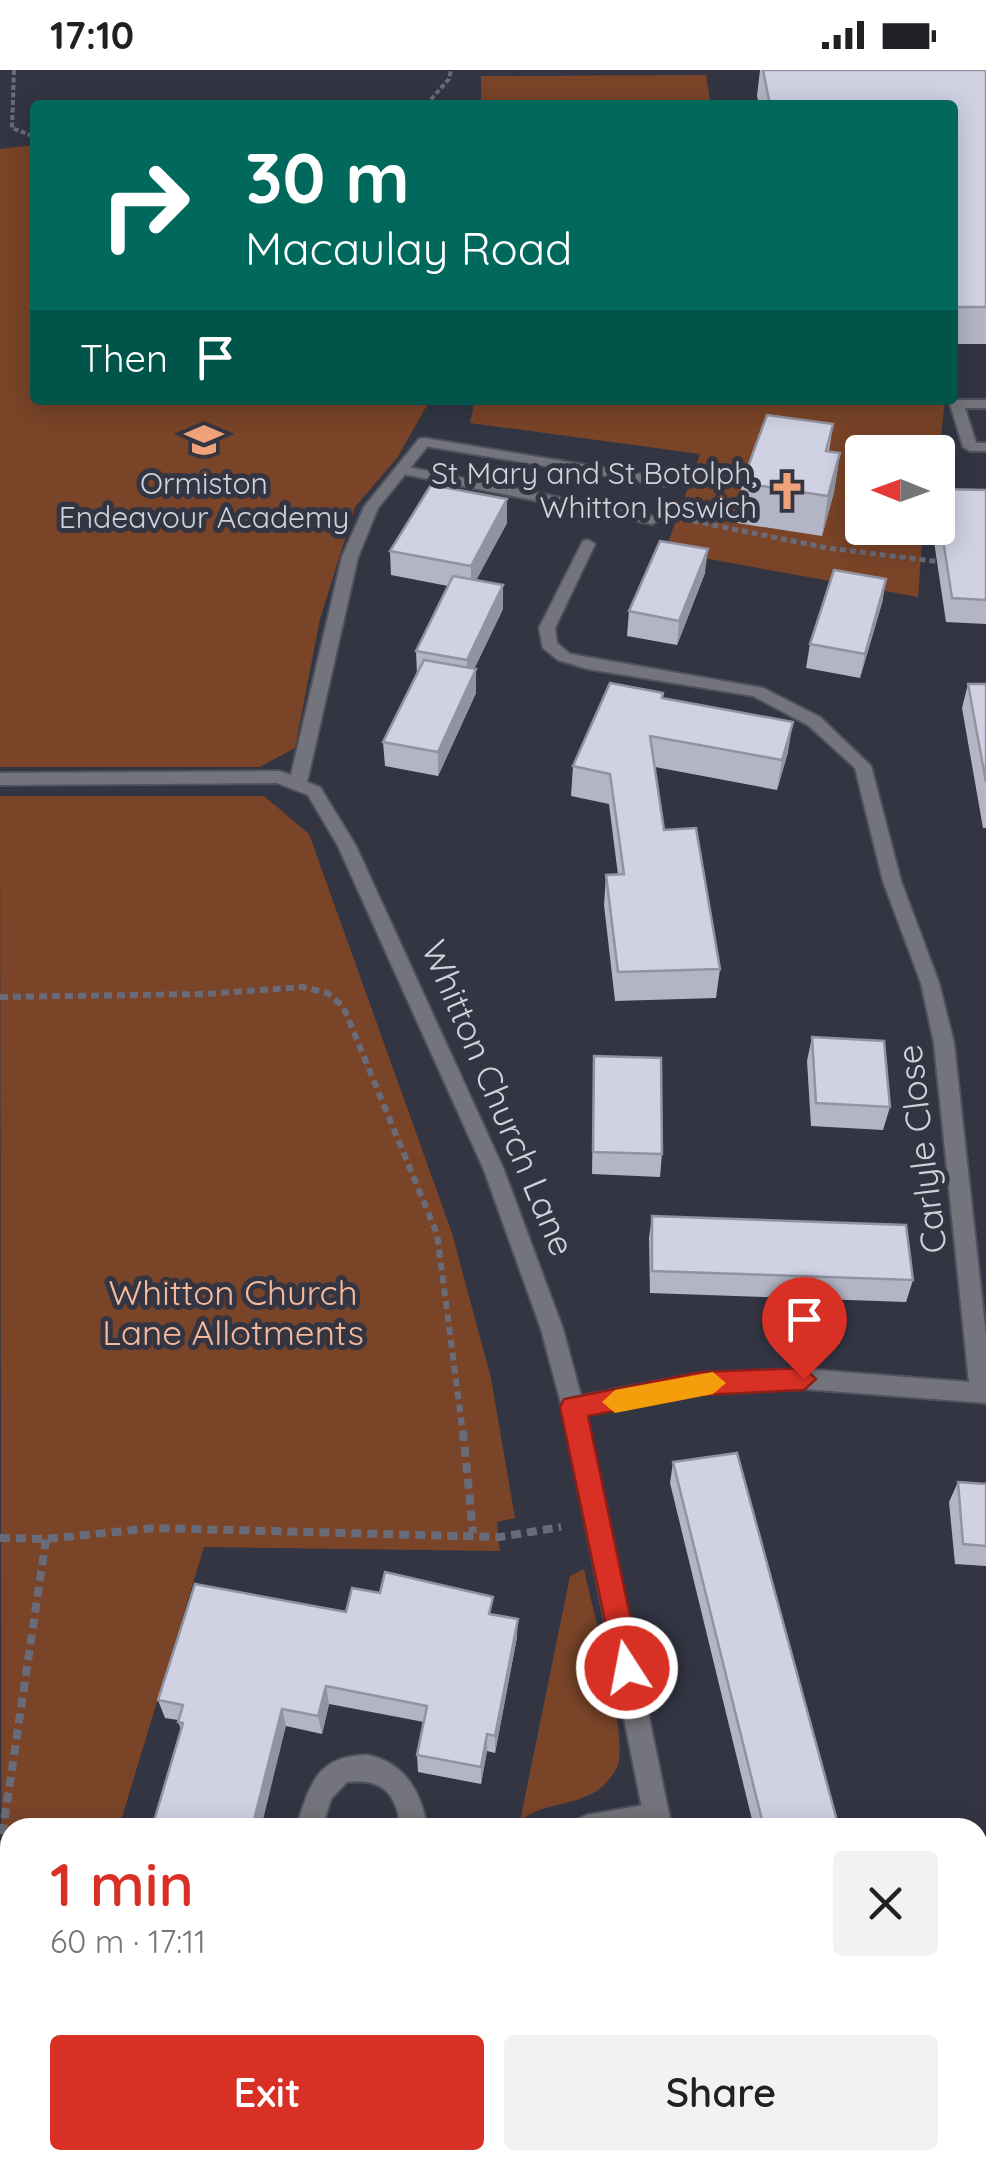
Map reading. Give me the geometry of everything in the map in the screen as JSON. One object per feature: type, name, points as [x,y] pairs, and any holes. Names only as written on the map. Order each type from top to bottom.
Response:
[{"type":"street","points":[[958,404],[986,404]]},
{"type":"street","points":[[957,405],[970,447],[986,447]]},
{"type":"street","points":[[0,779],[279,777],[298,782],[350,557],[372,507],[424,442],[670,483]]},
{"type":"street","points":[[403,470],[652,520]]},
{"type":"street","name":"Carlyle Close","points":[[588,544],[547,628],[548,645],[564,656],[588,664],[757,692],[814,722],[842,743],[863,766],[892,881],[930,983],[944,1043],[984,1392]]},
{"type":"street","name":"Whitton Church Lane","points":[[298,782],[314,791],[348,846],[524,1243],[573,1407],[657,1818]]},
{"type":"street","points":[[573,1407],[701,1384],[804,1379],[984,1392]]},
{"type":"street","points":[[312,1818],[320,1792],[341,1770],[375,1769],[400,1787],[413,1818]]},
{"type":"path","points":[[14,70],[12,128],[30,135]]},
{"type":"path","points":[[430,100],[449,79],[451,70]]},
{"type":"path","points":[[652,520],[676,518],[918,561],[952,562]]},
{"type":"path","points":[[0,998],[205,994],[303,987],[327,993],[343,1006],[437,1234],[454,1344],[473,1532]]},
{"type":"path","points":[[0,1538],[46,1539],[153,1528],[473,1532],[500,1537],[597,1521]]},
{"type":"path","points":[[5,1818],[46,1539]]},
{"type":"green space","points":[[706,75],[710,100],[481,100],[481,76]]},
{"type":"green space","name":"Ormiston Endeavour Academy","points":[[30,146],[30,405],[427,405],[397,458],[355,507],[320,619],[295,748],[260,767],[0,767],[0,149]]},
{"type":"green space","points":[[474,405],[944,405],[941,435],[845,435],[845,545],[922,545],[918,597],[665,551],[700,454],[470,423]]},
{"type":"green space","name":"Whitton Church Lane Allotments","points":[[0,796],[264,796],[309,834],[452,1233],[491,1378],[515,1518],[497,1522],[500,1551],[204,1547],[122,1818],[1,1818]]},
{"type":"green space","points":[[584,1569],[613,1694],[620,1742],[618,1763],[603,1786],[593,1793],[521,1818],[570,1576]]},
{"type":"building","points":[[763,70],[986,70],[986,307],[958,307],[958,100],[769,100]]},
{"type":"building","points":[[767,415],[833,424],[826,451],[840,453],[828,496],[742,483]]},
{"type":"building","points":[[431,485],[507,499],[471,566],[390,551]]},
{"type":"building","points":[[955,489],[986,490],[986,600],[952,598],[944,545],[955,545]]},
{"type":"building","points":[[660,541],[708,549],[679,621],[629,611]]},
{"type":"building","points":[[834,570],[886,579],[865,654],[810,644]]},
{"type":"building","points":[[453,576],[503,585],[467,660],[416,651]]},
{"type":"building","points":[[424,660],[476,669],[438,752],[383,742]]},
{"type":"building","points":[[610,683],[663,693],[662,698],[793,722],[782,760],[650,736],[664,830],[696,828],[720,969],[618,972],[606,875],[624,874],[610,774],[573,766]]},
{"type":"building","points":[[968,684],[986,684],[986,782]]},
{"type":"building","points":[[812,1037],[884,1041],[890,1107],[816,1103]]},
{"type":"building","points":[[594,1056],[661,1058],[662,1154],[593,1152]]},
{"type":"building","points":[[652,1216],[906,1225],[913,1280],[652,1271]]},
{"type":"building","points":[[737,1453],[836,1818],[762,1818],[673,1462]]},
{"type":"building","points":[[958,1482],[986,1484],[986,1546],[963,1544]]},
{"type":"building","points":[[385,1572],[493,1597],[489,1614],[518,1619],[495,1736],[487,1734],[481,1767],[417,1755],[427,1706],[326,1686],[318,1716],[282,1709],[255,1818],[155,1818],[183,1723],[178,1722],[183,1705],[158,1700],[195,1584],[346,1612],[352,1588],[380,1593]]},
{"type":"slow traffic","points":[[615,1402],[713,1383]]},
{"type":"place","name":"Ormiston Endeavour Academy","points":[[204,440]]},
{"type":"place","name":"St Mary and St Botolph, Whitton Ipswich","points":[[787,491]]},
{"type":"route","points":[[627,1668],[573,1407],[701,1384],[804,1379]]}]
